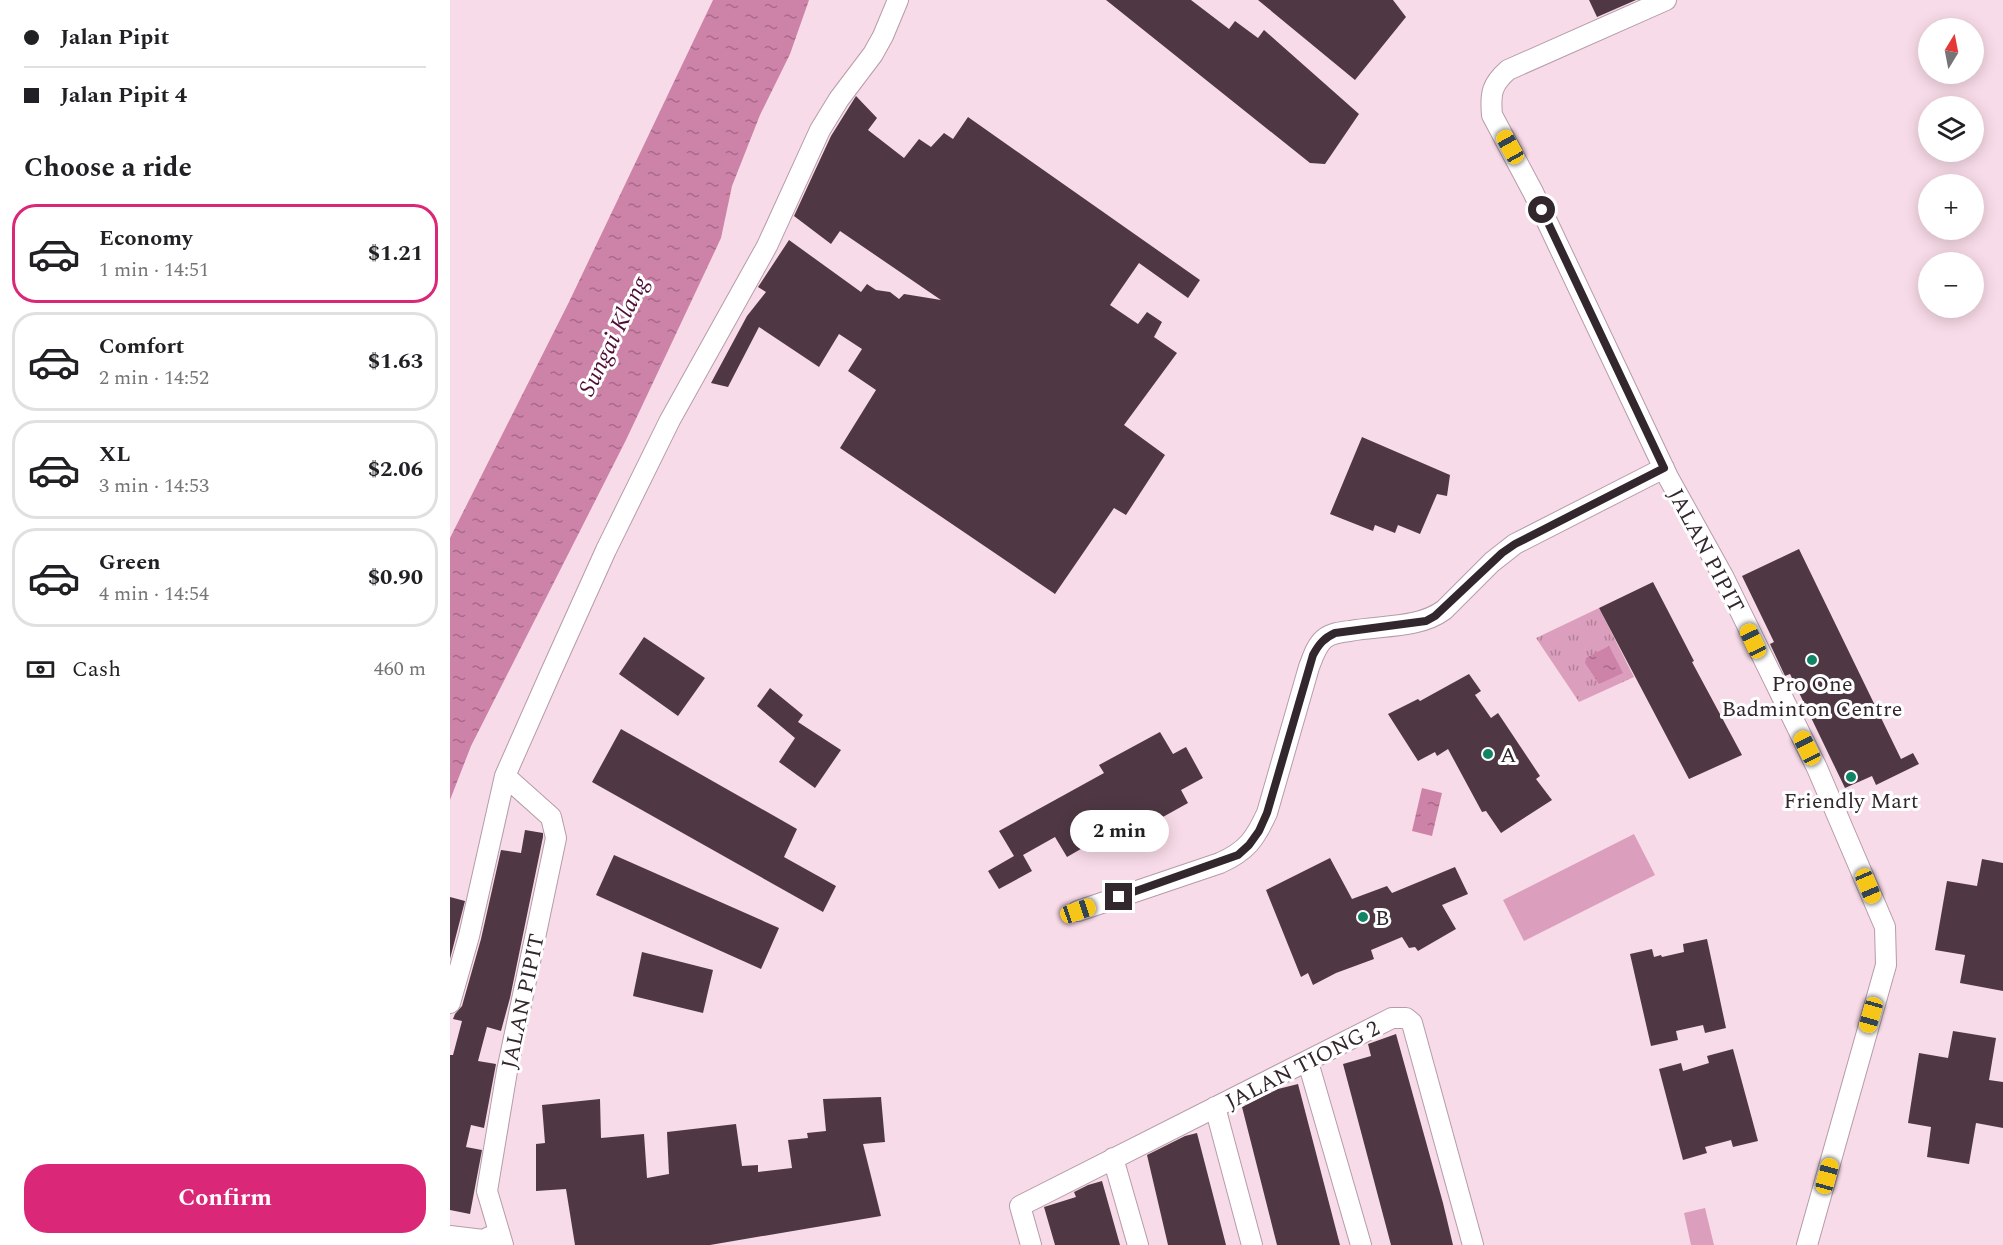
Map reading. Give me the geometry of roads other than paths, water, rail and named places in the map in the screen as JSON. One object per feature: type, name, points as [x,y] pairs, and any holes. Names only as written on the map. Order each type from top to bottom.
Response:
[{"type":"street","points":[[450,1003],[469,936],[505,776],[606,550],[645,470],[713,341],[767,246],[820,130],[839,99],[873,54],[898,0]]},
{"type":"street","name":"JALAN PIPIT","points":[[1666,0],[1508,70],[1497,80],[1492,91],[1492,115],[1533,192],[1664,468],[1723,576],[1817,768],[1885,927],[1886,965],[1807,1245]]},
{"type":"street","points":[[1078,911],[1220,863],[1238,855],[1249,845],[1259,831],[1267,813],[1313,655],[1326,637],[1345,631],[1426,621],[1435,616],[1502,553],[1515,544],[1664,468]]},
{"type":"street","name":"JALAN PIPIT","points":[[501,1239],[487,1191],[507,1071],[556,838],[551,817],[505,776]]},
{"type":"street","name":"JALAN TIONG 2","points":[[1031,1245],[1020,1206],[1392,1018],[1406,1018],[1412,1023],[1473,1245]]},
{"type":"street","points":[[1308,1062],[1361,1245]]},
{"type":"street","points":[[1215,1107],[1252,1245]]},
{"type":"street","points":[[1113,1158],[1138,1245]]},
{"type":"street","points":[[450,1236],[483,1240],[501,1239]]},
{"type":"water","name":"Sungai Klang","points":[[713,0],[809,0],[790,54],[760,115],[732,186],[721,238],[626,440],[471,746],[450,800],[450,538],[569,302]]},
{"type":"water","points":[[1609,646],[1623,673],[1599,684],[1585,663],[1586,658]]},
{"type":"water","points":[[1422,788],[1442,793],[1432,836],[1412,831]]},
{"type":"place","name":"Pro One Badminton Centre","points":[[1812,660]]},
{"type":"place","name":"A","points":[[1488,754]]},
{"type":"place","name":"Friendly Mart","points":[[1851,777]]},
{"type":"place","name":"B","points":[[1363,917]]}]
